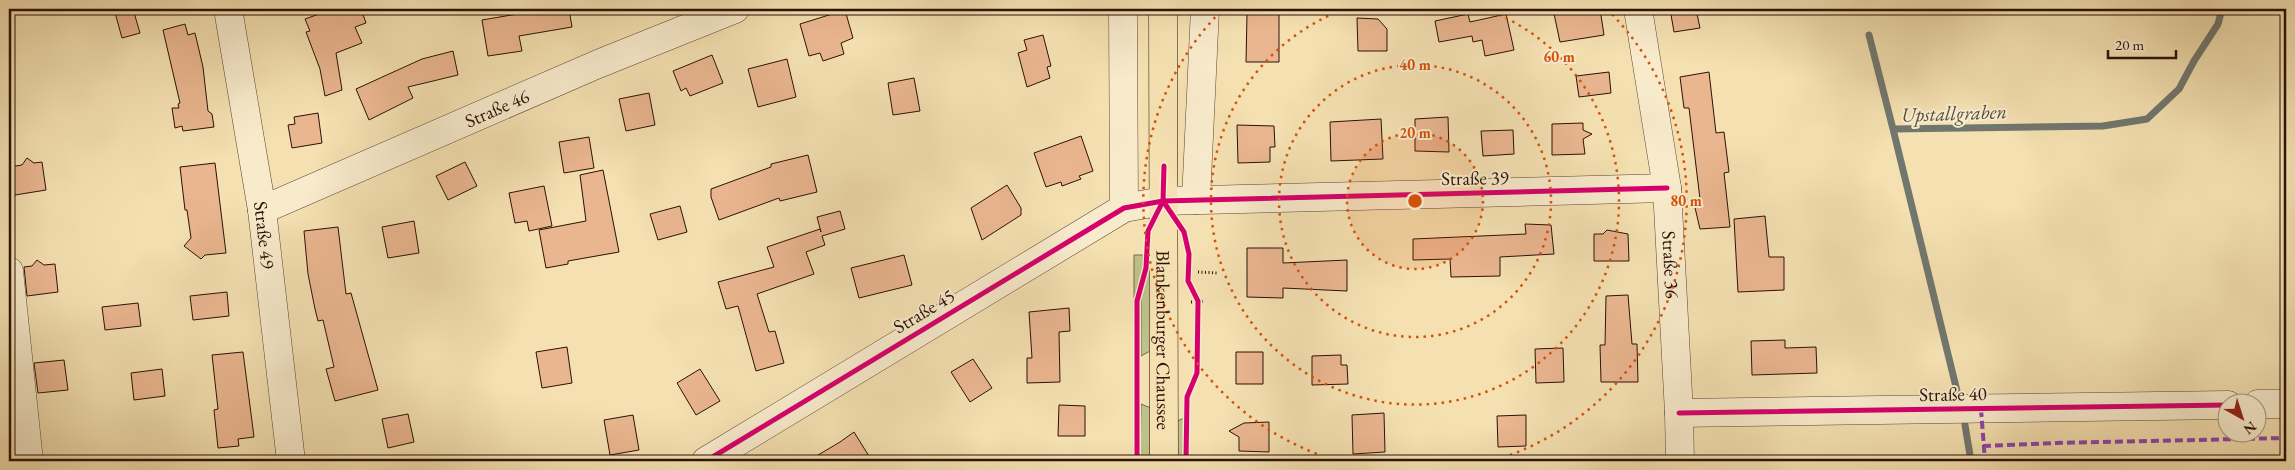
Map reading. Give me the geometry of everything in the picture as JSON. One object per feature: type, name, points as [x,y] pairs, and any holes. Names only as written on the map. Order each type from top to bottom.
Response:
[{"type":"main road","name":"Blankenburger Chaussee","points":[[1163,9],[1164,461]]},
{"type":"street","name":"Straße 49","points":[[228,9],[262,210],[292,461]]},
{"type":"street","name":"Straße 46","points":[[262,210],[598,64],[735,9]]},
{"type":"street","points":[[1123,9],[1124,208]]},
{"type":"street","points":[[1196,200],[1205,9]]},
{"type":"street","name":"Straße 36","points":[[1638,9],[1667,188],[1680,413],[1680,461]]},
{"type":"street","name":"Straße 39","points":[[1163,201],[1667,188]]},
{"type":"street","name":"Straße 45","points":[[722,457],[1124,208],[1163,201]]},
{"type":"street","points":[[9,271],[29,461]]},
{"type":"street","points":[[2268,404],[2286,404]]},
{"type":"street","name":"Straße 40","points":[[1680,413],[2218,405]]},
{"type":"path","points":[[1198,272],[1218,273]]},
{"type":"path","points":[[1194,294],[1198,301],[1198,310]]},
{"type":"path","points":[[1191,302],[1205,301]]},
{"type":"green space","points":[[1134,255],[1143,255],[1143,268],[1134,298]]},
{"type":"green space","points":[[1149,269],[1152,270],[1152,350],[1141,356],[1141,297]]},
{"type":"green space","points":[[1141,404],[1151,408],[1151,457],[1140,461]]},
{"type":"green space","points":[[1184,418],[1183,461],[1173,457],[1175,422]]},
{"type":"building","points":[[114,9],[133,9],[140,33],[122,38]]},
{"type":"building","points":[[333,9],[361,9],[366,23],[355,27],[362,43],[336,53],[342,90],[325,96],[320,69],[306,32],[310,31],[305,19]]},
{"type":"building","points":[[535,9],[569,9],[572,27],[519,36],[522,51],[488,56],[482,20],[535,11]]},
{"type":"building","points":[[1553,9],[1600,9],[1604,35],[1560,42]]},
{"type":"building","points":[[1670,9],[1696,9],[1700,28],[1674,32]]},
{"type":"building","points":[[845,10],[853,38],[841,43],[844,54],[823,61],[820,53],[809,56],[800,24]]},
{"type":"building","points":[[1247,14],[1279,14],[1279,62],[1246,62]]},
{"type":"building","points":[[1468,14],[1470,22],[1506,14],[1514,50],[1485,56],[1482,40],[1473,42],[1472,36],[1439,42],[1435,21]]},
{"type":"building","points":[[1357,18],[1378,19],[1387,29],[1387,51],[1358,51]]},
{"type":"building","points":[[185,24],[188,35],[195,33],[203,67],[208,111],[212,114],[214,127],[183,131],[182,126],[175,128],[172,108],[179,108],[178,104],[180,103],[163,30]]},
{"type":"building","points":[[1043,35],[1051,66],[1047,67],[1050,78],[1027,87],[1018,53],[1027,50],[1024,40]]},
{"type":"building","points":[[453,51],[458,75],[408,87],[413,98],[369,120],[356,89],[422,59]]},
{"type":"building","points":[[712,55],[723,83],[690,96],[686,88],[681,91],[673,71]]},
{"type":"building","points":[[787,59],[796,97],[758,107],[748,69]]},
{"type":"building","points":[[1609,72],[1611,93],[1579,97],[1576,76]]},
{"type":"building","points":[[1709,72],[1716,133],[1724,132],[1729,172],[1724,173],[1730,227],[1700,229],[1693,199],[1700,199],[1689,108],[1684,108],[1680,77]]},
{"type":"building","points":[[914,78],[920,111],[893,115],[888,83]]},
{"type":"building","points":[[649,93],[655,125],[626,131],[619,99]]},
{"type":"building","points":[[318,113],[322,143],[292,148],[288,125],[295,124],[294,117]]},
{"type":"building","points":[[1448,117],[1449,152],[1415,151],[1415,119]]},
{"type":"building","points":[[1381,119],[1383,159],[1331,161],[1330,122]]},
{"type":"building","points":[[1583,123],[1583,130],[1592,134],[1583,139],[1585,154],[1552,155],[1552,124]]},
{"type":"building","points":[[1237,125],[1274,126],[1275,147],[1270,147],[1270,162],[1238,163]]},
{"type":"building","points":[[1513,130],[1514,154],[1483,156],[1481,131]]},
{"type":"building","points":[[1081,136],[1093,171],[1079,176],[1081,179],[1062,186],[1061,182],[1046,187],[1034,153]]},
{"type":"building","points":[[589,137],[594,168],[564,173],[559,142]]},
{"type":"building","points":[[808,155],[817,192],[780,201],[779,198],[719,220],[711,197],[711,189],[771,167],[771,164]]},
{"type":"building","points":[[27,158],[34,163],[42,162],[46,190],[15,195],[10,167],[22,165]]},
{"type":"building","points":[[465,162],[477,186],[448,200],[436,176]]},
{"type":"building","points":[[215,163],[226,253],[205,255],[201,259],[184,246],[191,238],[187,210],[185,210],[180,167]]},
{"type":"building","points":[[603,170],[619,252],[568,261],[568,264],[546,268],[539,230],[586,221],[580,175]]},
{"type":"building","points":[[1007,185],[1021,208],[1021,215],[982,240],[971,208]]},
{"type":"building","points":[[544,186],[552,226],[529,231],[527,221],[515,223],[509,193]]},
{"type":"building","points":[[680,206],[687,232],[658,240],[650,214]]},
{"type":"building","points":[[840,211],[845,229],[822,236],[825,245],[806,252],[814,274],[757,294],[769,332],[775,331],[784,363],[756,371],[738,306],[726,309],[718,282],[774,267],[767,247],[820,229],[821,232],[817,217]]},
{"type":"building","points":[[1765,216],[1769,257],[1784,257],[1784,290],[1738,292],[1734,219]]},
{"type":"building","points":[[414,221],[419,253],[388,258],[382,227]]},
{"type":"building","points":[[1525,224],[1551,225],[1554,254],[1500,257],[1500,276],[1451,277],[1450,259],[1413,260],[1413,239],[1526,234]]},
{"type":"building","points":[[338,227],[346,294],[351,293],[378,390],[335,401],[326,369],[334,367],[323,320],[318,321],[315,309],[308,274],[304,231]]},
{"type":"building","points":[[1607,230],[1628,234],[1629,261],[1594,261],[1594,234],[1603,234]]},
{"type":"building","points":[[1247,248],[1283,248],[1283,263],[1347,260],[1347,291],[1283,288],[1283,298],[1247,297]]},
{"type":"building","points":[[904,255],[912,285],[859,298],[851,268]]},
{"type":"building","points":[[37,260],[44,265],[55,264],[58,292],[27,296],[24,267],[32,266]]},
{"type":"building","points":[[227,292],[229,316],[193,320],[190,296]]},
{"type":"building","points":[[1628,295],[1632,344],[1637,344],[1638,382],[1601,382],[1600,345],[1605,345],[1606,296]]},
{"type":"building","points":[[138,303],[141,326],[105,330],[102,307]]},
{"type":"building","points":[[1069,308],[1070,331],[1059,332],[1060,382],[1027,383],[1027,358],[1032,358],[1029,312]]},
{"type":"building","points":[[1785,340],[1785,348],[1816,347],[1817,373],[1752,375],[1751,341]]},
{"type":"building","points":[[567,347],[572,383],[542,388],[536,352]]},
{"type":"building","points":[[1563,348],[1564,382],[1536,383],[1535,349]]},
{"type":"building","points":[[243,352],[254,437],[238,439],[239,446],[218,448],[214,410],[218,409],[212,355]]},
{"type":"building","points":[[1236,352],[1263,352],[1263,384],[1236,384]]},
{"type":"building","points":[[1341,355],[1341,365],[1347,365],[1348,384],[1312,385],[1312,356]]},
{"type":"building","points":[[973,359],[992,388],[970,402],[951,372]]},
{"type":"building","points":[[64,360],[68,390],[38,393],[34,363]]},
{"type":"building","points":[[162,369],[165,396],[134,400],[131,373]]},
{"type":"building","points":[[700,369],[720,401],[696,415],[677,383]]},
{"type":"building","points":[[1059,405],[1085,406],[1085,436],[1058,436]]},
{"type":"building","points":[[1384,413],[1385,452],[1353,454],[1352,415]]},
{"type":"building","points":[[408,414],[414,442],[388,448],[382,419]]},
{"type":"building","points":[[633,415],[639,450],[610,455],[604,420]]},
{"type":"building","points":[[1526,415],[1526,446],[1498,447],[1497,416]]},
{"type":"building","points":[[1269,422],[1269,452],[1239,451],[1239,437],[1229,431],[1244,423]]},
{"type":"building","points":[[854,432],[872,461],[808,461],[840,442]]},
{"type":"waterway","name":"Upstallgraben","points":[[1957,391],[1893,129],[2103,126],[2147,119],[2179,89],[2194,61],[2218,24],[2222,9]]},
{"type":"waterway","points":[[1869,35],[1893,129]]},
{"type":"waterway","name":"Upstallgraben","points":[[1965,425],[1971,461]]},
{"type":"marked path","points":[[1981,409],[1985,461]]},
{"type":"marked path","points":[[1983,446],[2286,438]]},
{"type":"cycle path","points":[[1137,461],[1137,301],[1146,268],[1148,231],[1163,201],[1164,166]]},
{"type":"cycle path","points":[[706,461],[1124,208],[1163,201],[1667,188]]},
{"type":"cycle path","points":[[1163,201],[1184,232],[1189,254],[1188,281],[1198,301],[1197,373],[1187,397],[1186,461]]},
{"type":"cycle path","points":[[1679,413],[2218,405]]}]
